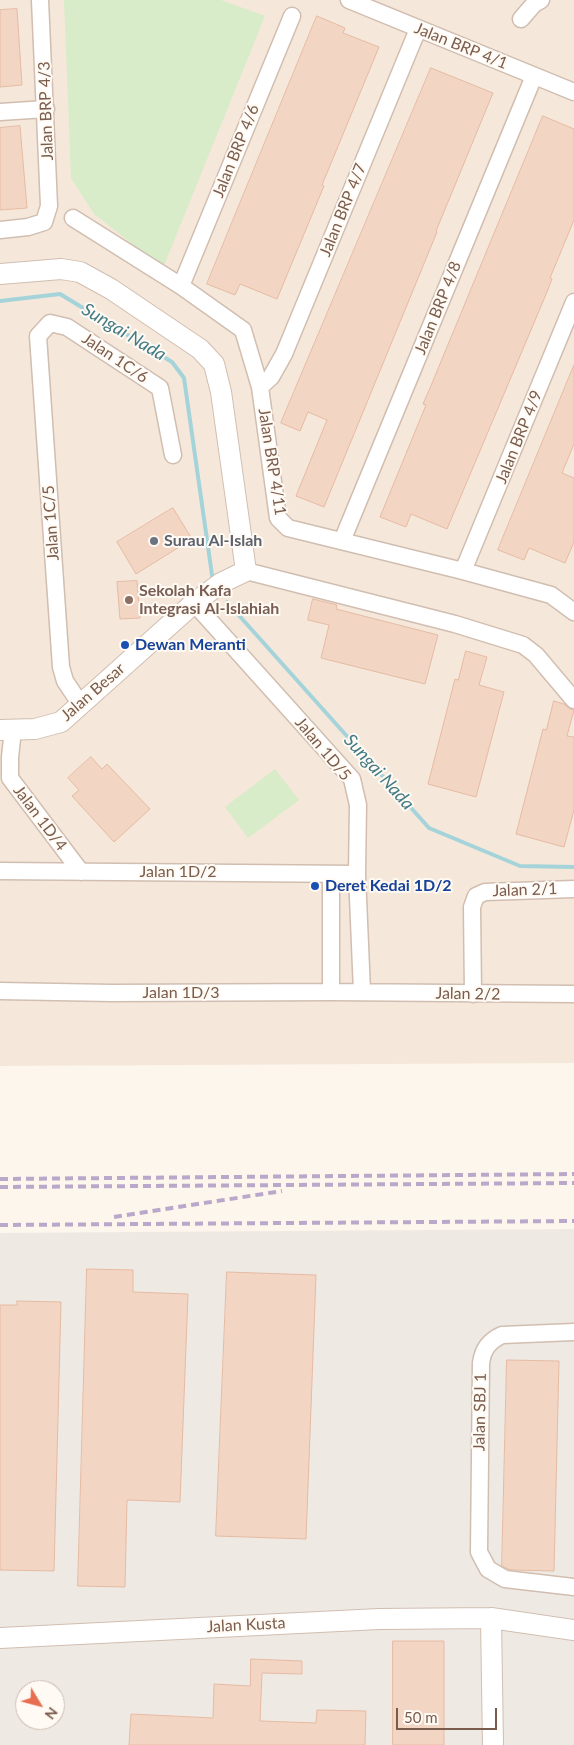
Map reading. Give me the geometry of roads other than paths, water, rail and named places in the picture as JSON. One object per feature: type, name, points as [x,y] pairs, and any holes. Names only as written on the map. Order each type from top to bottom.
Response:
[{"type":"street","name":"Jalan BRP 4/3","points":[[0,230],[28,228],[44,222],[49,206],[40,0]]},
{"type":"street","name":"Jalan BRP 4/1","points":[[349,0],[574,92]]},
{"type":"street","points":[[521,19],[534,4],[541,0]]},
{"type":"street","name":"Jalan BRP 4/6","points":[[180,286],[292,16]]},
{"type":"street","name":"Jalan BRP 4/7","points":[[260,387],[271,377],[284,354],[418,29]]},
{"type":"street","name":"Jalan BRP 4/8","points":[[342,541],[534,76]]},
{"type":"street","points":[[0,112],[46,109]]},
{"type":"street","name":"Jalan BRP 4/11","points":[[73,218],[180,286],[243,330],[260,387],[278,518],[288,528],[552,595],[574,611]]},
{"type":"street","points":[[0,274],[61,269],[80,272],[111,289],[200,349],[214,364],[221,392],[246,571],[455,624],[522,645],[536,655],[574,700]]},
{"type":"street","name":"Jalan BRP 4/9","points":[[463,571],[574,302]]},
{"type":"street","name":"Jalan 1C/6","points":[[38,336],[50,324],[67,327],[160,388],[173,455]]},
{"type":"street","name":"Jalan 1C/5","points":[[38,336],[61,667],[66,681],[81,705]]},
{"type":"street","name":"Jalan Besar","points":[[7,730],[35,729],[60,722],[194,603],[221,582],[246,571]]},
{"type":"street","name":"Jalan 1D/5","points":[[194,603],[352,779],[358,805],[357,874],[362,992]]},
{"type":"street","name":"Jalan 1D/4","points":[[7,730],[5,757],[10,778],[81,872]]},
{"type":"street","name":"Jalan 1D/2","points":[[0,871],[357,874]]},
{"type":"street","points":[[331,874],[331,992]]},
{"type":"street","name":"Jalan 2/1","points":[[473,994],[472,907],[476,896],[485,892],[574,888]]},
{"type":"street","name":"Jalan 1D/3","points":[[0,991],[112,993],[362,992]]},
{"type":"street","name":"Jalan 2/2","points":[[362,992],[574,994]]},
{"type":"street","name":"Jalan SBJ 1","points":[[574,1332],[502,1334],[487,1345],[482,1354],[479,1552],[488,1569],[505,1579],[574,1587]]},
{"type":"street","points":[[491,1618],[494,1745]]},
{"type":"street","name":"Jalan Kusta","points":[[0,1638],[368,1619],[491,1618],[574,1630]]},
{"type":"waterway","name":"Sungai Nada","points":[[0,301],[60,294],[172,362],[184,378],[213,582]]},
{"type":"waterway","name":"Sungai Nada","points":[[227,602],[429,828],[520,866],[574,867]]},
{"type":"railway","points":[[0,1179],[574,1174]]},
{"type":"railway","points":[[0,1187],[574,1183]]},
{"type":"railway","points":[[114,1217],[282,1191]]},
{"type":"railway","points":[[0,1225],[574,1221]]},
{"type":"place","name":"Surau Al-Islah","points":[[154,541]]},
{"type":"place","name":"Sekolah Kafa Integrasi Al-Islahiah","points":[[129,600]]},
{"type":"place","name":"Dewan Meranti","points":[[125,645]]},
{"type":"place","name":"Deret Kedai 1D/2","points":[[315,886]]}]
